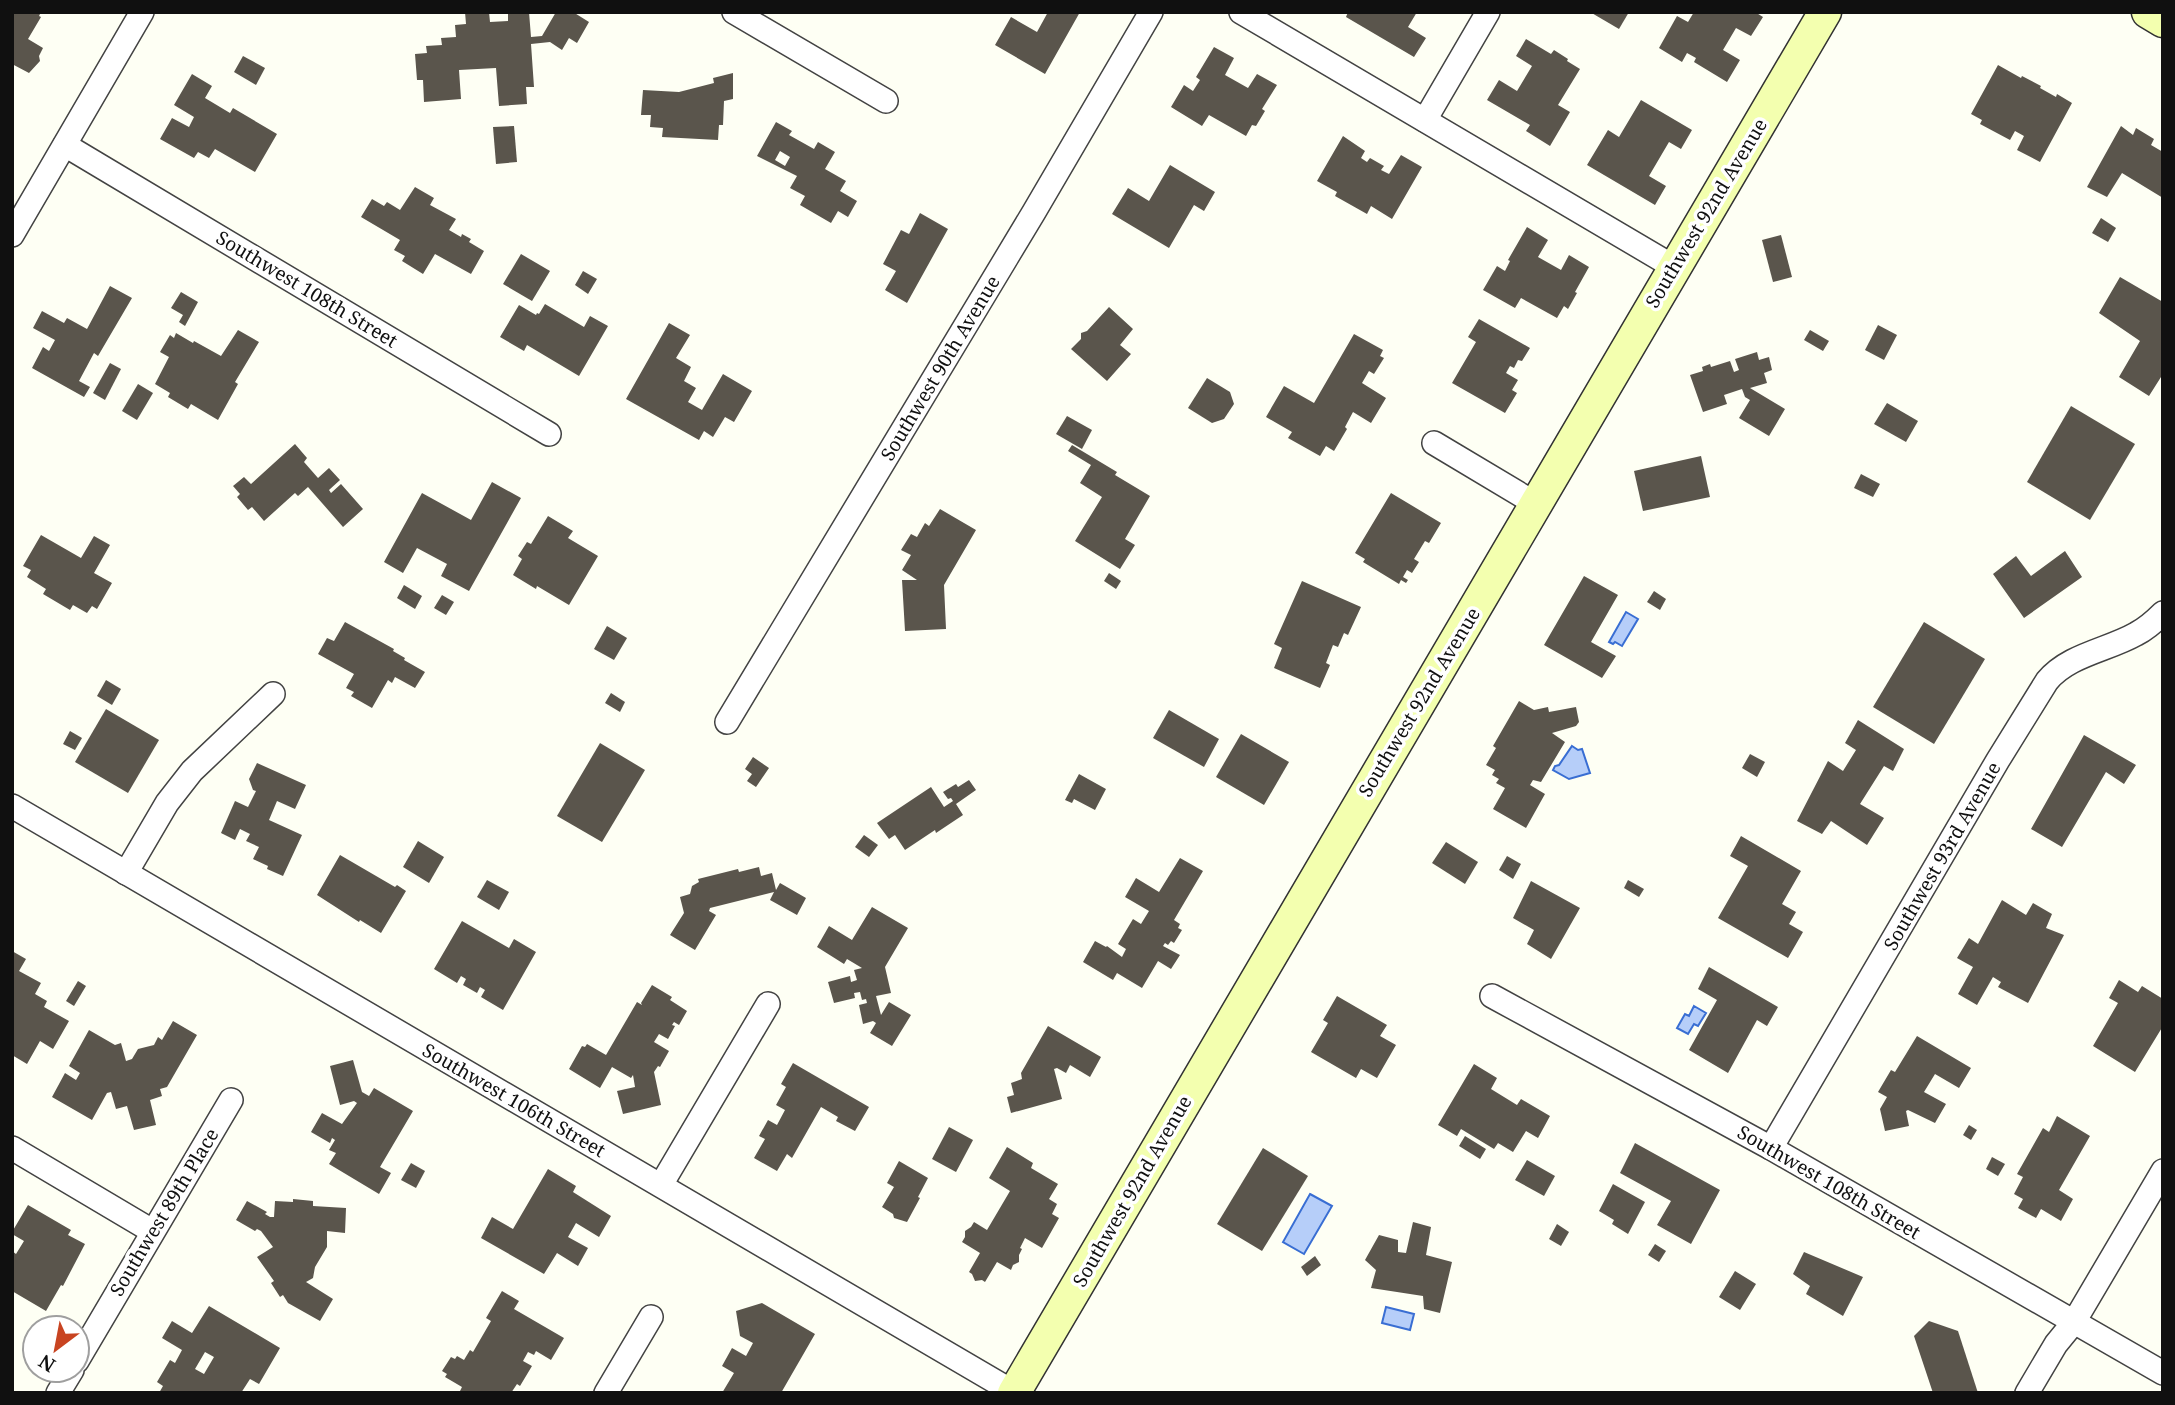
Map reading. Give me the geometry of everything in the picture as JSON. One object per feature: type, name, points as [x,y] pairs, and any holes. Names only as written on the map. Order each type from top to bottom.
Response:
[{"type":"street","points":[[12,235],[142,12]]},
{"type":"street","points":[[734,12],[886,101]]},
{"type":"street","name":"Southwest 90th Avenue","points":[[727,722],[1151,12]]},
{"type":"street","points":[[1241,12],[1674,267]]},
{"type":"street","points":[[1425,120],[1488,12]]},
{"type":"street","name":"Southwest 92nd Avenue","points":[[1015,1393],[1825,12]]},
{"type":"street","points":[[2148,12],[2163,21]]},
{"type":"street","name":"Southwest 108th Street","points":[[65,145],[549,434]]},
{"type":"street","points":[[1434,443],[1536,504]]},
{"type":"street","name":"Southwest 93rd Avenue","points":[[1771,1149],[2047,681],[2056,672],[2083,657],[2136,635],[2163,613]]},
{"type":"street","points":[[127,873],[167,803],[192,771],[273,694]]},
{"type":"street","name":"Southwest 106th Street","points":[[12,806],[1015,1393]]},
{"type":"street","name":"Southwest 108th Street","points":[[1492,996],[1771,1149],[2163,1373]]},
{"type":"street","points":[[661,1185],[768,1004]]},
{"type":"street","name":"Southwest 89th Place","points":[[91,1337],[231,1100]]},
{"type":"street","points":[[12,1148],[152,1231]]},
{"type":"street","points":[[2027,1393],[2056,1344],[2074,1322],[2163,1171]]},
{"type":"street","points":[[606,1393],[651,1317]]},
{"type":"water","points":[[1626,612],[1638,619],[1622,646],[1615,642],[1613,644],[1609,642]]},
{"type":"water","points":[[1572,746],[1578,750],[1582,749],[1590,773],[1569,779],[1553,770]]},
{"type":"water","points":[[1694,1006],[1706,1013],[1698,1026],[1694,1024],[1688,1034],[1677,1028],[1685,1014],[1689,1016]]},
{"type":"water","points":[[1310,1194],[1332,1206],[1304,1254],[1283,1242]]},
{"type":"water","points":[[1386,1307],[1414,1314],[1410,1330],[1382,1323]]},
{"type":"building","points":[[12,12],[41,12],[41,17],[28,39],[43,48],[40,61],[29,73],[12,64]]},
{"type":"building","points":[[465,12],[489,12],[490,22],[508,21],[508,12],[529,12],[531,37],[542,36],[556,12],[573,12],[589,22],[577,43],[569,38],[562,50],[550,42],[531,44],[534,87],[526,87],[527,104],[499,106],[496,68],[459,70],[461,99],[424,102],[423,80],[417,80],[415,54],[427,53],[426,46],[442,45],[441,38],[456,37],[455,25],[466,24]]},
{"type":"building","points":[[1048,12],[1080,12],[1045,74],[995,45],[1011,17],[1037,32]]},
{"type":"building","points":[[1348,12],[1417,12],[1408,27],[1426,38],[1414,57],[1346,17]]},
{"type":"building","points":[[1590,12],[1629,12],[1619,29]]},
{"type":"building","points":[[1694,12],[1755,12],[1763,17],[1751,36],[1736,28],[1723,50],[1740,60],[1727,82],[1694,62],[1696,58],[1687,53],[1682,62],[1659,48],[1677,16],[1688,22]]},
{"type":"building","points":[[1526,39],[1551,54],[1554,50],[1580,69],[1558,105],[1570,112],[1550,146],[1526,131],[1530,125],[1487,100],[1499,80],[1517,91],[1532,66],[1516,56]]},
{"type":"building","points":[[1214,47],[1234,58],[1225,75],[1248,88],[1257,74],[1277,85],[1262,109],[1265,111],[1256,126],[1252,125],[1246,136],[1209,115],[1202,126],[1171,107],[1184,85],[1193,91],[1200,80],[1196,77]]},
{"type":"building","points":[[243,56],[265,68],[256,85],[234,72]]},
{"type":"building","points":[[1998,65],[2072,103],[2040,162],[2017,150],[2024,136],[2015,131],[2010,140],[1980,124],[1982,120],[1971,114]]},
{"type":"building","points":[[733,73],[733,99],[724,101],[723,125],[719,125],[718,140],[662,137],[663,128],[650,127],[651,115],[641,115],[643,90],[679,92],[714,83],[713,78]]},
{"type":"building","points":[[192,74],[212,86],[205,98],[230,113],[233,108],[277,134],[255,172],[215,149],[209,158],[198,152],[194,158],[160,139],[172,118],[189,127],[194,117],[174,105]]},
{"type":"building","points":[[1641,100],[1692,130],[1681,149],[1669,142],[1649,176],[1666,186],[1655,205],[1587,165],[1608,130],[1619,137]]},
{"type":"building","points":[[776,122],[792,131],[789,135],[814,149],[818,142],[835,152],[825,169],[846,181],[840,191],[857,201],[848,217],[838,211],[831,223],[800,205],[805,196],[790,188],[797,176],[757,156]],"holes":[[[780,151],[790,157],[785,166],[775,160]]]},
{"type":"building","points":[[514,126],[517,162],[496,164],[493,127]]},
{"type":"building","points":[[2121,126],[2133,135],[2136,128],[2154,139],[2151,145],[2163,152],[2163,198],[2122,173],[2107,197],[2087,187]]},
{"type":"building","points":[[1343,136],[1365,151],[1361,158],[1367,162],[1370,158],[1384,166],[1381,170],[1389,174],[1401,155],[1422,167],[1392,219],[1371,206],[1367,214],[1335,196],[1337,192],[1317,181]]},
{"type":"building","points":[[1170,165],[1215,192],[1204,211],[1194,205],[1169,248],[1112,214],[1128,188],[1149,201]]},
{"type":"building","points":[[415,187],[434,198],[430,205],[456,219],[449,230],[471,239],[469,242],[484,251],[471,274],[435,254],[423,274],[402,261],[405,256],[394,250],[400,240],[361,217],[372,199],[384,206],[387,202],[400,210]]},
{"type":"building","points":[[920,213],[948,229],[907,303],[885,290],[896,271],[883,264],[901,230],[909,234]]},
{"type":"building","points":[[2101,218],[2116,228],[2108,242],[2092,233]]},
{"type":"building","points":[[1527,227],[1548,240],[1538,257],[1561,270],[1569,255],[1589,267],[1568,309],[1564,306],[1557,318],[1521,298],[1515,308],[1483,290],[1497,266],[1505,271],[1510,261],[1508,260]]},
{"type":"building","points":[[1781,235],[1792,277],[1773,282],[1762,240]]},
{"type":"building","points":[[521,254],[550,271],[532,301],[503,284]]},
{"type":"building","points":[[583,271],[597,279],[588,294],[575,285]]},
{"type":"building","points":[[2120,277],[2163,302],[2163,378],[2161,377],[2149,396],[2119,377],[2140,341],[2099,313]]},
{"type":"building","points":[[110,286],[132,298],[98,356],[94,353],[79,381],[90,387],[84,397],[32,368],[43,347],[49,351],[55,340],[33,328],[42,311],[64,323],[67,318],[87,329]]},
{"type":"building","points":[[181,292],[198,302],[185,326],[179,322],[183,315],[171,308]]},
{"type":"building","points":[[545,304],[584,327],[590,316],[608,326],[579,376],[527,345],[524,351],[500,337],[519,305],[536,315]]},
{"type":"building","points":[[1109,307],[1133,329],[1120,345],[1131,354],[1107,381],[1071,349],[1081,339],[1081,333],[1087,331]]},
{"type":"building","points":[[1479,319],[1530,348],[1522,361],[1518,360],[1514,368],[1510,366],[1506,373],[1518,380],[1512,390],[1517,393],[1505,413],[1452,383],[1476,342],[1468,337]]},
{"type":"building","points":[[669,323],[690,335],[676,358],[691,367],[684,381],[696,388],[688,402],[702,410],[723,374],[752,391],[734,422],[725,417],[713,437],[704,431],[699,440],[626,399]]},
{"type":"building","points":[[1878,325],[1897,335],[1884,360],[1865,350]]},
{"type":"building","points":[[238,330],[259,342],[235,382],[238,384],[218,420],[191,404],[188,409],[168,397],[170,393],[155,384],[169,357],[160,352],[170,335],[174,338],[176,333],[221,356]]},
{"type":"building","points":[[1810,330],[1829,341],[1823,351],[1804,340]]},
{"type":"building","points":[[1354,334],[1383,350],[1380,356],[1384,358],[1374,374],[1369,371],[1362,383],[1386,398],[1371,423],[1353,412],[1334,451],[1326,446],[1320,456],[1288,438],[1292,432],[1266,417],[1284,386],[1314,403]]},
{"type":"building","points":[[1757,352],[1759,360],[1769,357],[1772,370],[1764,373],[1767,383],[1750,388],[1785,409],[1769,436],[1739,418],[1750,400],[1745,397],[1742,389],[1724,395],[1727,404],[1703,412],[1690,375],[1703,371],[1702,367],[1710,364],[1711,367],[1730,361],[1734,372],[1739,370],[1735,359]]},
{"type":"building","points":[[110,363],[121,369],[105,400],[93,393]]},
{"type":"building","points":[[1207,378],[1230,392],[1234,404],[1224,419],[1212,423],[1188,408]]},
{"type":"building","points":[[138,384],[153,393],[137,420],[122,411]]},
{"type":"building","points":[[1887,403],[1918,421],[1906,442],[1874,424]]},
{"type":"building","points":[[2071,406],[2135,444],[2090,520],[2027,482]]},
{"type":"building","points":[[1067,416],[1092,430],[1082,449],[1056,434]]},
{"type":"building","points":[[295,444],[307,458],[304,462],[318,478],[329,468],[340,480],[329,490],[331,493],[341,484],[363,509],[343,527],[308,487],[298,496],[295,493],[264,521],[252,507],[248,510],[237,497],[240,494],[233,486],[244,477],[251,484]]},
{"type":"building","points":[[1072,445],[1150,496],[1125,539],[1135,545],[1120,569],[1075,541],[1102,497],[1080,483],[1091,465],[1068,451]]},
{"type":"building","points":[[1701,456],[1710,497],[1643,511],[1634,471]]},
{"type":"building","points":[[1861,474],[1880,484],[1873,497],[1854,488]]},
{"type":"building","points":[[492,482],[521,498],[469,591],[441,576],[447,564],[417,548],[403,573],[384,562],[422,493],[471,520]]},
{"type":"building","points":[[1391,493],[1441,523],[1429,543],[1425,541],[1414,559],[1419,562],[1412,573],[1407,570],[1403,577],[1408,580],[1406,583],[1401,580],[1399,584],[1363,562],[1365,559],[1355,553]]},
{"type":"building","points":[[940,509],[976,530],[944,585],[946,629],[905,631],[902,580],[917,580],[902,570],[911,555],[901,550],[911,534],[917,537],[925,523],[929,526]]},
{"type":"building","points":[[548,516],[573,531],[568,538],[598,556],[569,605],[513,575],[522,559],[518,556],[527,542],[531,544]]},
{"type":"building","points":[[41,535],[81,558],[94,536],[110,545],[94,573],[112,583],[97,609],[92,606],[87,613],[73,605],[70,610],[43,594],[46,589],[27,577],[31,570],[23,566]]},
{"type":"building","points":[[2065,551],[2082,577],[2024,618],[1993,574],[2016,556],[2031,576]]},
{"type":"building","points":[[1109,573],[1121,581],[1116,589],[1104,581]]},
{"type":"building","points":[[1584,576],[1618,595],[1591,642],[1616,656],[1602,678],[1544,645]]},
{"type":"building","points":[[1302,581],[1361,607],[1348,635],[1344,633],[1338,647],[1333,645],[1326,663],[1330,665],[1320,688],[1274,668],[1282,648],[1274,644]]},
{"type":"building","points":[[404,585],[422,596],[415,609],[397,598]]},
{"type":"building","points":[[1654,591],[1666,599],[1660,610],[1647,602]]},
{"type":"building","points":[[442,595],[454,602],[446,615],[434,608]]},
{"type":"building","points":[[345,622],[394,649],[404,660],[425,672],[415,688],[395,677],[392,683],[388,680],[372,708],[351,696],[354,692],[346,688],[354,674],[318,654],[327,638],[334,641]]},
{"type":"building","points":[[1924,622],[1985,659],[1934,744],[1873,707]]},
{"type":"building","points":[[607,626],[627,638],[614,660],[594,649]]},
{"type":"building","points":[[106,680],[121,689],[112,705],[97,696]]},
{"type":"building","points":[[611,693],[625,702],[620,712],[605,703]]},
{"type":"building","points":[[1519,701],[1534,710],[1548,707],[1549,712],[1576,707],[1579,722],[1576,726],[1552,733],[1565,742],[1541,782],[1533,780],[1530,785],[1545,794],[1526,828],[1493,809],[1505,788],[1496,783],[1499,779],[1492,775],[1495,770],[1486,765],[1496,748],[1493,746]]},
{"type":"building","points":[[106,709],[159,740],[128,793],[75,762]]},
{"type":"building","points":[[1169,710],[1219,739],[1204,767],[1153,738]]},
{"type":"building","points":[[1858,720],[1904,749],[1893,771],[1884,766],[1860,804],[1884,818],[1867,845],[1831,821],[1822,834],[1797,821],[1828,761],[1843,771],[1856,750],[1845,743]]},
{"type":"building","points":[[70,731],[82,738],[75,750],[63,744]]},
{"type":"building","points":[[1241,734],[1289,762],[1264,805],[1216,777]]},
{"type":"building","points":[[2084,735],[2136,765],[2124,784],[2106,772],[2062,847],[2031,829]]},
{"type":"building","points":[[600,743],[645,770],[602,842],[557,816]]},
{"type":"building","points":[[1750,754],[1765,762],[1757,777],[1742,768]]},
{"type":"building","points":[[753,757],[769,768],[756,787],[747,781],[752,774],[745,769]]},
{"type":"building","points":[[257,763],[306,785],[295,809],[277,801],[269,820],[302,835],[283,876],[253,859],[259,847],[246,841],[250,834],[240,829],[235,840],[221,833],[235,801],[248,807],[256,791],[249,779]]},
{"type":"building","points":[[1079,774],[1106,789],[1095,810],[1074,799],[1072,803],[1065,800]]},
{"type":"building","points":[[969,780],[976,790],[956,804],[963,815],[905,850],[895,835],[889,839],[877,823],[931,787],[944,807],[953,801],[943,792]]},
{"type":"building","points":[[864,835],[878,845],[869,857],[855,847]]},
{"type":"building","points":[[1741,836],[1801,871],[1782,904],[1796,912],[1789,924],[1803,932],[1788,958],[1718,918],[1748,866],[1730,856]]},
{"type":"building","points":[[418,841],[444,857],[429,883],[403,867]]},
{"type":"building","points":[[1446,842],[1478,862],[1465,884],[1432,863]]},
{"type":"building","points":[[340,855],[406,891],[381,933],[317,895]]},
{"type":"building","points":[[1507,856],[1521,864],[1513,879],[1499,870]]},
{"type":"building","points":[[1180,858],[1203,871],[1174,920],[1180,924],[1178,928],[1182,930],[1174,943],[1171,941],[1163,946],[1180,955],[1171,969],[1158,961],[1142,988],[1117,973],[1113,980],[1083,962],[1095,941],[1122,957],[1126,949],[1118,944],[1133,919],[1141,924],[1149,911],[1125,897],[1136,878],[1159,892]]},
{"type":"building","points":[[759,867],[761,876],[772,873],[776,890],[780,883],[806,898],[797,915],[770,900],[774,892],[710,908],[709,911],[716,915],[695,950],[670,935],[684,913],[680,897],[690,894],[692,886],[699,882],[698,879]]},
{"type":"building","points":[[487,880],[509,892],[499,910],[477,897]]},
{"type":"building","points":[[1628,880],[1644,889],[1639,897],[1624,888]]},
{"type":"building","points":[[1531,881],[1580,908],[1551,959],[1527,944],[1534,930],[1513,918]]},
{"type":"building","points":[[2002,900],[2026,915],[2033,903],[2052,914],[2046,928],[2064,935],[2028,1003],[1998,987],[2001,982],[1993,977],[1977,1005],[1958,994],[1973,967],[1957,958],[1969,938],[1978,944]]},
{"type":"building","points":[[872,907],[908,928],[885,967],[891,993],[876,996],[881,1015],[889,1002],[911,1015],[892,1046],[870,1033],[876,1023],[873,1021],[863,1024],[859,1005],[867,1003],[866,999],[862,1000],[860,992],[854,993],[855,998],[834,1003],[828,982],[850,976],[851,982],[857,980],[854,970],[862,968],[847,959],[844,964],[817,947],[829,926],[852,940]]},
{"type":"building","points":[[462,921],[509,948],[514,939],[536,952],[503,1010],[481,997],[485,990],[480,987],[477,993],[463,985],[466,979],[461,976],[457,983],[434,969]]},
{"type":"building","points":[[12,951],[26,959],[19,971],[41,983],[35,994],[47,1001],[44,1007],[69,1021],[53,1049],[40,1041],[27,1064],[12,1055]]},
{"type":"building","points":[[1709,967],[1778,1007],[1767,1026],[1757,1020],[1728,1073],[1689,1050],[1717,1000],[1698,989]]},
{"type":"building","points":[[2119,980],[2138,992],[2142,986],[2163,999],[2163,1026],[2135,1072],[2093,1046],[2118,1003],[2109,998]]},
{"type":"building","points":[[78,981],[86,986],[74,1006],[66,1001]]},
{"type":"building","points":[[652,985],[672,997],[670,1000],[687,1011],[679,1025],[674,1022],[672,1025],[675,1026],[668,1039],[659,1034],[654,1042],[669,1051],[654,1072],[661,1105],[623,1114],[617,1091],[635,1087],[633,1075],[631,1078],[612,1067],[600,1088],[569,1069],[582,1046],[587,1044],[606,1055],[637,1002],[642,1005]]},
{"type":"building","points":[[1337,996],[1387,1025],[1380,1036],[1396,1045],[1377,1078],[1361,1069],[1356,1078],[1311,1052],[1328,1023],[1323,1020]]},
{"type":"building","points":[[173,1021],[197,1035],[167,1087],[160,1089],[162,1096],[150,1100],[156,1125],[134,1130],[127,1106],[116,1109],[111,1092],[107,1093],[92,1120],[52,1097],[65,1073],[76,1080],[80,1073],[69,1066],[89,1030],[115,1045],[121,1043],[126,1061],[132,1059],[138,1049],[154,1045],[158,1037],[162,1040]]},
{"type":"building","points":[[1048,1026],[1101,1057],[1090,1077],[1070,1065],[1066,1073],[1054,1069],[1062,1099],[1011,1113],[1007,1097],[1014,1095],[1011,1083],[1022,1079],[1021,1073]]},
{"type":"building","points":[[1917,1036],[1971,1068],[1959,1088],[1935,1074],[1924,1092],[1946,1104],[1935,1123],[1908,1110],[1909,1126],[1885,1131],[1880,1109],[1887,1097],[1878,1092],[1891,1070],[1895,1072]]},
{"type":"building","points":[[353,1060],[362,1092],[369,1096],[374,1088],[413,1111],[380,1167],[391,1173],[379,1194],[329,1164],[336,1153],[329,1150],[335,1140],[332,1138],[330,1143],[311,1132],[322,1113],[342,1124],[357,1103],[354,1101],[340,1105],[330,1066]]},
{"type":"building","points":[[793,1063],[869,1107],[855,1131],[836,1121],[838,1117],[821,1107],[792,1158],[787,1154],[777,1171],[754,1158],[765,1139],[759,1136],[768,1120],[777,1125],[785,1110],[776,1105],[786,1087],[781,1084]]},
{"type":"building","points":[[1474,1064],[1497,1078],[1491,1089],[1517,1105],[1521,1099],[1550,1116],[1538,1138],[1526,1131],[1513,1152],[1498,1143],[1494,1149],[1461,1129],[1457,1136],[1438,1125]]},
{"type":"building","points":[[2057,1116],[2090,1136],[2059,1190],[2073,1199],[2061,1221],[2041,1209],[2036,1218],[2018,1208],[2023,1199],[2014,1194],[2023,1177],[2017,1174],[2043,1128],[2049,1132]]},
{"type":"building","points":[[1969,1125],[1977,1130],[1971,1140],[1963,1135]]},
{"type":"building","points":[[949,1127],[973,1140],[956,1172],[932,1159]]},
{"type":"building","points":[[1465,1136],[1486,1149],[1480,1159],[1459,1146]]},
{"type":"building","points":[[1635,1143],[1720,1190],[1691,1244],[1657,1225],[1671,1201],[1620,1173]]},
{"type":"building","points":[[1007,1147],[1033,1163],[1031,1168],[1058,1184],[1049,1199],[1057,1204],[1052,1214],[1059,1218],[1042,1248],[1025,1238],[1020,1248],[1019,1262],[1013,1265],[1011,1270],[997,1262],[985,1282],[975,1281],[969,1272],[980,1253],[962,1242],[965,1231],[974,1222],[987,1230],[1010,1191],[989,1178]]},
{"type":"building","points":[[1263,1148],[1308,1176],[1262,1251],[1217,1224]]},
{"type":"building","points":[[1992,1157],[2005,1164],[1998,1176],[1986,1169]]},
{"type":"building","points":[[1527,1160],[1555,1176],[1544,1196],[1515,1180]]},
{"type":"building","points":[[899,1161],[928,1178],[907,1222],[894,1218],[893,1214],[882,1207],[894,1187],[887,1183]]},
{"type":"building","points":[[411,1163],[425,1171],[416,1188],[401,1180]]},
{"type":"building","points":[[548,1169],[576,1186],[573,1192],[611,1216],[599,1237],[576,1223],[568,1237],[588,1248],[578,1266],[557,1253],[544,1274],[481,1238],[492,1217],[513,1229]]},
{"type":"building","points":[[1613,1184],[1645,1202],[1628,1234],[1612,1224],[1614,1220],[1599,1211]]},
{"type":"building","points":[[293,1199],[313,1201],[313,1206],[346,1208],[345,1233],[327,1231],[327,1247],[315,1267],[313,1278],[306,1282],[333,1299],[320,1321],[288,1303],[283,1295],[280,1297],[271,1283],[274,1281],[257,1257],[273,1247],[261,1231],[255,1231],[236,1220],[247,1201],[274,1217],[275,1201],[293,1202]]},
{"type":"building","points":[[28,1205],[71,1230],[68,1235],[85,1244],[63,1286],[61,1285],[46,1311],[12,1291],[12,1251],[16,1254],[24,1241],[12,1232]]},
{"type":"building","points":[[1413,1222],[1431,1227],[1426,1255],[1452,1262],[1440,1313],[1424,1309],[1423,1296],[1371,1288],[1376,1270],[1365,1260],[1379,1235],[1398,1240],[1398,1252],[1406,1253]]},
{"type":"building","points":[[1557,1224],[1569,1232],[1561,1246],[1549,1239]]},
{"type":"building","points":[[1655,1244],[1666,1251],[1659,1262],[1648,1255]]},
{"type":"building","points":[[1804,1252],[1863,1277],[1843,1316],[1806,1294],[1810,1286],[1793,1274]]},
{"type":"building","points":[[1315,1256],[1321,1265],[1307,1276],[1301,1267]]},
{"type":"building","points":[[1735,1271],[1756,1284],[1740,1310],[1719,1297]]},
{"type":"building","points":[[502,1291],[519,1301],[514,1309],[564,1338],[551,1360],[536,1351],[534,1355],[528,1352],[523,1361],[532,1366],[520,1386],[517,1384],[511,1393],[459,1393],[462,1387],[445,1377],[447,1374],[442,1371],[451,1357],[455,1359],[457,1356],[464,1360],[470,1350],[473,1352],[491,1321],[486,1318]]},
{"type":"building","points":[[762,1303],[815,1334],[781,1393],[722,1393],[734,1373],[722,1366],[732,1348],[746,1356],[753,1343],[740,1336],[736,1311]]},
{"type":"building","points":[[209,1306],[280,1348],[259,1384],[250,1379],[241,1393],[159,1393],[163,1386],[157,1382],[170,1360],[175,1363],[182,1350],[162,1338],[172,1321],[192,1333]],"holes":[[[205,1352],[214,1357],[204,1374],[195,1369]]]},
{"type":"building","points":[[1929,1321],[1958,1331],[1978,1393],[1933,1393],[1914,1336]]}]
